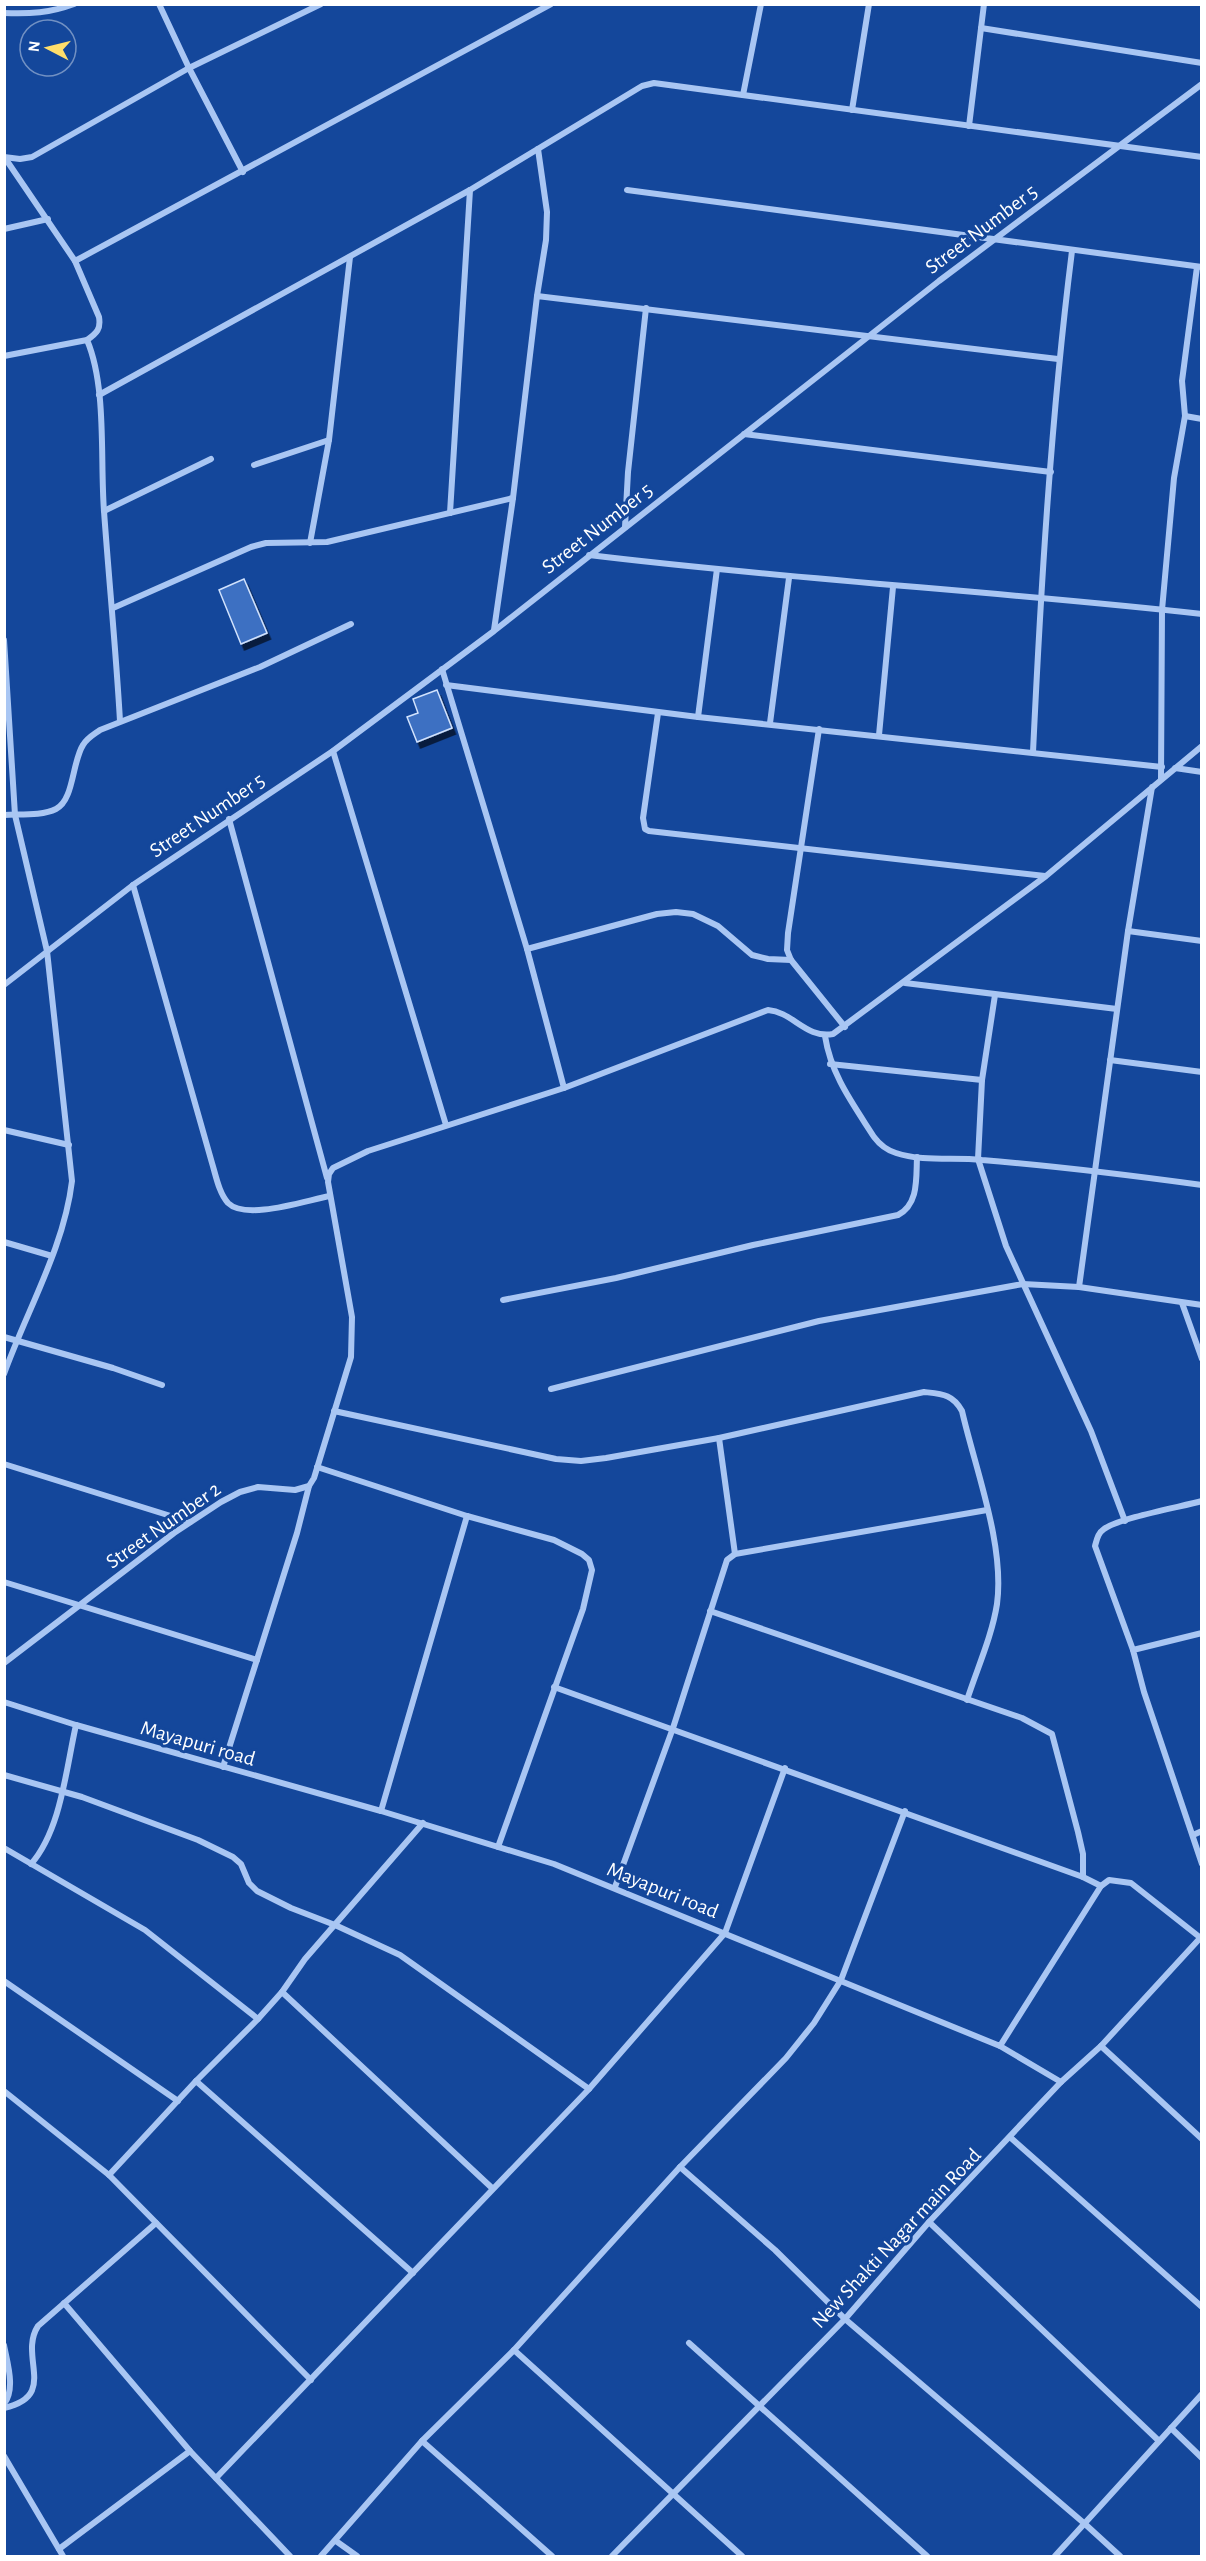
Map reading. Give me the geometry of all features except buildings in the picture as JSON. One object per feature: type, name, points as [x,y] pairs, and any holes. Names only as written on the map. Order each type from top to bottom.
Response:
[{"type":"street","points":[[4,13],[51,12],[74,4]]},
{"type":"street","points":[[159,4],[243,172]]},
{"type":"street","points":[[5,158],[32,157],[189,68],[321,4]]},
{"type":"street","points":[[75,261],[551,4]]},
{"type":"street","points":[[743,94],[761,4]]},
{"type":"street","points":[[852,110],[869,4]]},
{"type":"street","points":[[969,126],[984,4]]},
{"type":"street","points":[[981,28],[1202,63]]},
{"type":"street","points":[[99,395],[471,190],[648,84],[668,83],[1202,157]]},
{"type":"street","name":"Street Number 5","points":[[4,985],[133,885],[333,751],[494,630],[870,335],[1202,84]]},
{"type":"street","points":[[494,630],[546,240],[547,212],[537,149]]},
{"type":"street","points":[[4,356],[87,340],[98,332],[100,326],[99,317],[75,261],[5,158]]},
{"type":"street","points":[[450,513],[471,190]]},
{"type":"street","points":[[627,190],[1199,267],[1182,381],[1185,416],[1174,478],[1162,610],[1161,779]]},
{"type":"street","points":[[4,229],[48,219]]},
{"type":"street","points":[[1032,752],[1040,599],[1058,359],[1072,251]]},
{"type":"street","points":[[310,543],[329,440],[350,257]]},
{"type":"street","points":[[537,296],[1058,359]]},
{"type":"street","points":[[625,527],[628,472],[646,308]]},
{"type":"street","points":[[87,340],[92,351],[99,395],[104,511],[120,721]]},
{"type":"street","points":[[1185,416],[1202,419]]},
{"type":"street","points":[[744,434],[1051,472]]},
{"type":"street","points":[[254,465],[329,440]]},
{"type":"street","points":[[104,511],[211,459]]},
{"type":"street","points":[[113,608],[251,547],[266,543],[310,543],[353,537],[513,498]]},
{"type":"street","points":[[589,555],[789,578],[954,590],[1202,614]]},
{"type":"street","points":[[698,717],[717,569]]},
{"type":"street","points":[[770,723],[789,578]]},
{"type":"street","points":[[879,735],[893,587]]},
{"type":"street","points":[[4,815],[58,809],[66,799],[84,743],[95,734],[120,721],[260,667],[351,624]]},
{"type":"street","points":[[4,640],[15,814],[47,951],[72,1181],[70,1202],[52,1256],[4,1374]]},
{"type":"street","points":[[441,669],[527,949],[564,1088]]},
{"type":"street","points":[[446,685],[658,713],[770,723],[1162,767]]},
{"type":"street","points":[[658,713],[643,818],[645,829],[655,834],[1046,876]]},
{"type":"street","points":[[819,729],[787,950],[791,960],[845,1027]]},
{"type":"street","points":[[328,1182],[329,1174],[340,1162],[446,1125],[564,1088],[768,1010],[779,1012],[809,1031],[825,1036],[833,1034],[1046,876],[1202,746]]},
{"type":"street","points":[[333,751],[446,1125]]},
{"type":"street","points":[[1175,768],[1202,772]]},
{"type":"street","points":[[1079,1287],[1128,931],[1152,787]]},
{"type":"street","points":[[223,1767],[351,1357],[352,1317],[328,1182],[229,819]]},
{"type":"street","points":[[133,885],[221,1192],[228,1203],[236,1208],[260,1210],[330,1196]]},
{"type":"street","points":[[527,949],[657,914],[676,912],[693,914],[706,919],[752,955],[768,959],[791,960]]},
{"type":"street","points":[[1128,931],[1202,941]]},
{"type":"street","points":[[905,982],[1117,1009]]},
{"type":"street","points":[[995,995],[982,1080],[978,1159],[1006,1246],[1091,1431],[1125,1521]]},
{"type":"street","points":[[825,1036],[830,1064],[881,1145],[896,1154],[1095,1170],[1202,1185]]},
{"type":"street","points":[[1110,1060],[1202,1072]]},
{"type":"street","points":[[830,1064],[982,1080]]},
{"type":"street","points":[[4,1130],[69,1145]]},
{"type":"street","points":[[503,1300],[616,1278],[753,1245],[898,1215],[908,1210],[916,1189],[917,1157]]},
{"type":"street","points":[[4,1242],[52,1256]]},
{"type":"street","points":[[551,1389],[819,1321],[1023,1284],[1079,1287],[1202,1305]]},
{"type":"street","points":[[1182,1303],[1202,1359]]},
{"type":"street","points":[[4,1337],[113,1368],[162,1385]]},
{"type":"street","points":[[334,1412],[556,1459],[581,1461],[719,1438],[924,1392],[942,1394],[955,1399],[962,1411],[987,1510],[998,1572],[997,1604],[967,1700]]},
{"type":"street","points":[[719,1438],[735,1554]]},
{"type":"street","points":[[4,1464],[190,1522]]},
{"type":"street","points":[[317,1467],[467,1516],[554,1540],[589,1560],[592,1570],[591,1581],[498,1846]]},
{"type":"street","name":"Street Number 2","points":[[4,1663],[190,1522],[240,1492],[264,1487],[295,1491],[309,1486]]},
{"type":"street","points":[[1202,1501],[1125,1521],[1104,1529],[1097,1536],[1095,1546],[1132,1650],[1202,1864]]},
{"type":"street","points":[[615,1887],[674,1728],[727,1560],[735,1554],[987,1510]]},
{"type":"street","points":[[381,1811],[467,1516]]},
{"type":"street","points":[[4,1582],[257,1660]]},
{"type":"street","points":[[710,1611],[1022,1718],[1052,1734],[1080,1843],[1083,1877]]},
{"type":"street","points":[[1132,1650],[1202,1633]]},
{"type":"street","points":[[554,1687],[905,1811],[1083,1877],[1101,1886]]},
{"type":"street","name":"Mayapuri road","points":[[4,1702],[76,1725],[423,1823],[554,1864],[1000,2046],[1061,2082]]},
{"type":"street","points":[[31,1864],[48,1839],[76,1725]]},
{"type":"street","points":[[216,2478],[589,2089],[725,1933],[784,1768]]},
{"type":"street","points":[[4,1775],[61,1791],[220,1850],[241,1864],[249,1882],[257,1891],[291,1908],[400,1954],[589,2089]]},
{"type":"street","points":[[321,2556],[422,2441],[514,2350],[680,2167],[786,2058],[814,2023],[841,1980],[905,1811]]},
{"type":"street","points":[[109,2175],[196,2081],[258,2019],[282,1992],[306,1959],[423,1823]]},
{"type":"street","points":[[1193,1835],[1202,1831]]},
{"type":"street","points":[[4,1848],[145,1930],[258,2019]]},
{"type":"street","points":[[1000,2046],[1101,1886],[1109,1880],[1131,1883],[1201,1937]]},
{"type":"street","name":"New Shakti Nagar main Road","points":[[612,2556],[845,2319],[929,2222],[1011,2138],[1061,2082],[1101,2046],[1201,1937]]},
{"type":"street","points":[[4,1981],[178,2101]]},
{"type":"street","points":[[282,1992],[492,2188]]},
{"type":"street","points":[[1101,2046],[1202,2139]]},
{"type":"street","points":[[196,2081],[413,2273]]},
{"type":"street","points":[[4,2091],[109,2175],[310,2380]]},
{"type":"street","points":[[1011,2138],[1202,2307]]},
{"type":"street","points":[[680,2167],[775,2250],[845,2319],[1120,2556]]},
{"type":"street","points":[[929,2222],[1159,2441]]},
{"type":"street","points":[[4,2406],[17,2406],[29,2397],[34,2376],[32,2351],[34,2331],[156,2223]]},
{"type":"street","points":[[64,2303],[190,2451],[290,2556]]},
{"type":"street","points":[[689,2343],[927,2556]]},
{"type":"street","points":[[4,2345],[10,2384],[4,2406]]},
{"type":"street","points":[[514,2350],[674,2492],[742,2556]]},
{"type":"street","points":[[1055,2556],[1202,2394]]},
{"type":"street","points":[[1171,2428],[1202,2458]]},
{"type":"street","points":[[422,2441],[552,2556]]},
{"type":"street","points":[[60,2549],[190,2451]]},
{"type":"street","points":[[4,2456],[63,2556]]},
{"type":"street","points":[[336,2541],[357,2556]]}]
